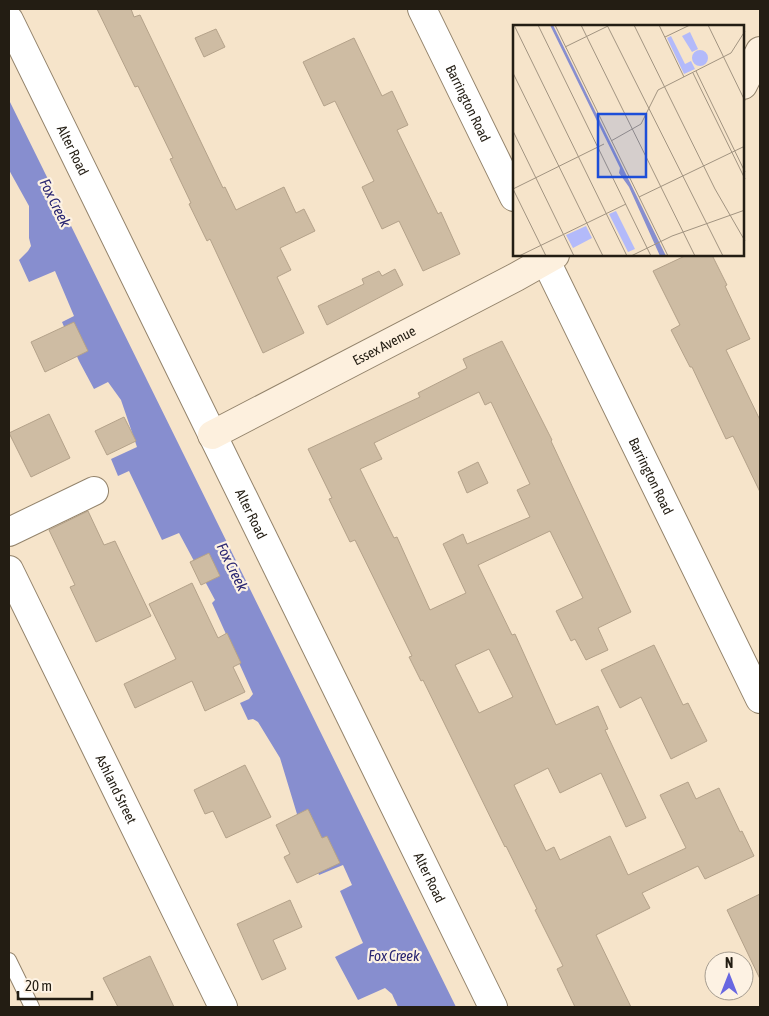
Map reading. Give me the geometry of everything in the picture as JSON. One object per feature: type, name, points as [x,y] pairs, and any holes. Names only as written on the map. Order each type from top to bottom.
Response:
[{"type":"street","name":"Barrington Road","points":[[422,9],[513,195]]},
{"type":"street","name":"Alter Road","points":[[9,20],[493,1007]]},
{"type":"street","points":[[744,83],[760,51]]},
{"type":"street","name":"Barrington Road","points":[[547,257],[760,698]]},
{"type":"street","name":"Essex Avenue","points":[[212,435],[516,277],[547,257]]},
{"type":"street","points":[[9,532],[94,491]]},
{"type":"street","name":"Ashland Street","points":[[9,570],[223,1007]]},
{"type":"lane","points":[[9,960],[32,1007]]},
{"type":"water","name":"Fox Creek","points":[[9,100],[456,1007],[398,1007],[392,994],[385,988],[358,1000],[335,957],[363,943],[340,891],[352,885],[343,865],[319,875],[300,824],[280,758],[258,722],[253,719],[248,720],[240,703],[249,699],[253,694],[212,603],[215,600],[179,533],[162,540],[129,471],[118,476],[111,459],[137,447],[121,400],[108,382],[94,389],[79,361],[62,322],[74,316],[55,271],[29,282],[19,260],[31,246],[29,238],[29,206],[9,170]]},
{"type":"building","points":[[97,9],[131,9],[134,17],[140,15],[223,188],[225,187],[236,210],[284,187],[296,213],[304,209],[315,231],[280,248],[291,270],[277,277],[304,333],[263,353],[210,239],[207,241],[189,204],[191,203],[170,159],[173,158],[138,86],[135,87]]},
{"type":"building","points":[[216,29],[225,47],[204,57],[195,38]]},
{"type":"building","points":[[354,38],[382,96],[392,91],[408,125],[397,130],[438,214],[441,212],[460,254],[423,271],[399,221],[382,229],[362,187],[374,181],[335,101],[324,106],[303,62]]},
{"type":"building","points":[[685,256],[712,256],[727,285],[725,286],[750,339],[726,350],[760,420],[760,492],[733,436],[726,439],[692,367],[690,367],[671,330],[680,325],[653,271]]},
{"type":"building","points":[[395,269],[403,285],[327,325],[318,306],[364,284],[362,279],[379,271],[382,276]]},
{"type":"building","points":[[74,322],[88,351],[45,372],[31,342]]},
{"type":"building","points":[[502,341],[552,440],[631,612],[598,628],[608,650],[586,660],[575,639],[571,641],[556,611],[583,598],[550,531],[478,565],[512,635],[515,634],[556,725],[598,706],[608,729],[605,730],[646,818],[626,827],[601,773],[560,793],[548,768],[514,785],[546,851],[554,847],[560,860],[610,836],[628,875],[686,848],[660,795],[688,782],[696,799],[719,788],[754,856],[705,879],[698,866],[642,893],[650,908],[596,935],[631,1007],[575,1007],[557,969],[563,966],[535,910],[537,909],[423,680],[421,681],[409,657],[412,656],[355,540],[350,542],[329,499],[332,498],[308,449],[420,397],[418,393],[467,368],[463,359]],"holes":[[[479,392],[485,405],[491,402],[530,484],[517,490],[530,517],[467,544],[463,534],[443,544],[466,593],[430,610],[397,537],[394,538],[360,469],[382,459],[374,443]],[[489,649],[513,697],[479,713],[455,665]]]},
{"type":"building","points":[[49,414],[70,458],[31,477],[9,433]]},
{"type":"building","points":[[124,417],[136,441],[107,455],[95,431]]},
{"type":"building","points":[[478,462],[488,483],[467,493],[458,472]]},
{"type":"building","points":[[88,511],[104,545],[115,541],[151,616],[96,642],[70,587],[75,585],[49,530]]},
{"type":"building","points":[[209,553],[220,576],[201,585],[190,562]]},
{"type":"building","points":[[192,583],[218,638],[227,633],[241,663],[233,667],[245,692],[205,711],[192,681],[135,708],[124,684],[176,659],[149,604]]},
{"type":"building","points":[[654,645],[683,705],[688,703],[707,741],[671,759],[641,697],[620,708],[601,670]]},
{"type":"building","points":[[245,765],[271,817],[226,838],[213,811],[205,814],[194,790]]},
{"type":"building","points":[[308,809],[322,838],[327,836],[340,863],[297,883],[284,857],[290,854],[276,825]]},
{"type":"building","points":[[760,894],[760,979],[754,966],[754,951],[747,951],[727,910]]},
{"type":"building","points":[[290,900],[302,927],[273,940],[286,969],[262,980],[237,924]]},
{"type":"building","points":[[150,956],[174,1007],[118,1007],[103,978]]}]
